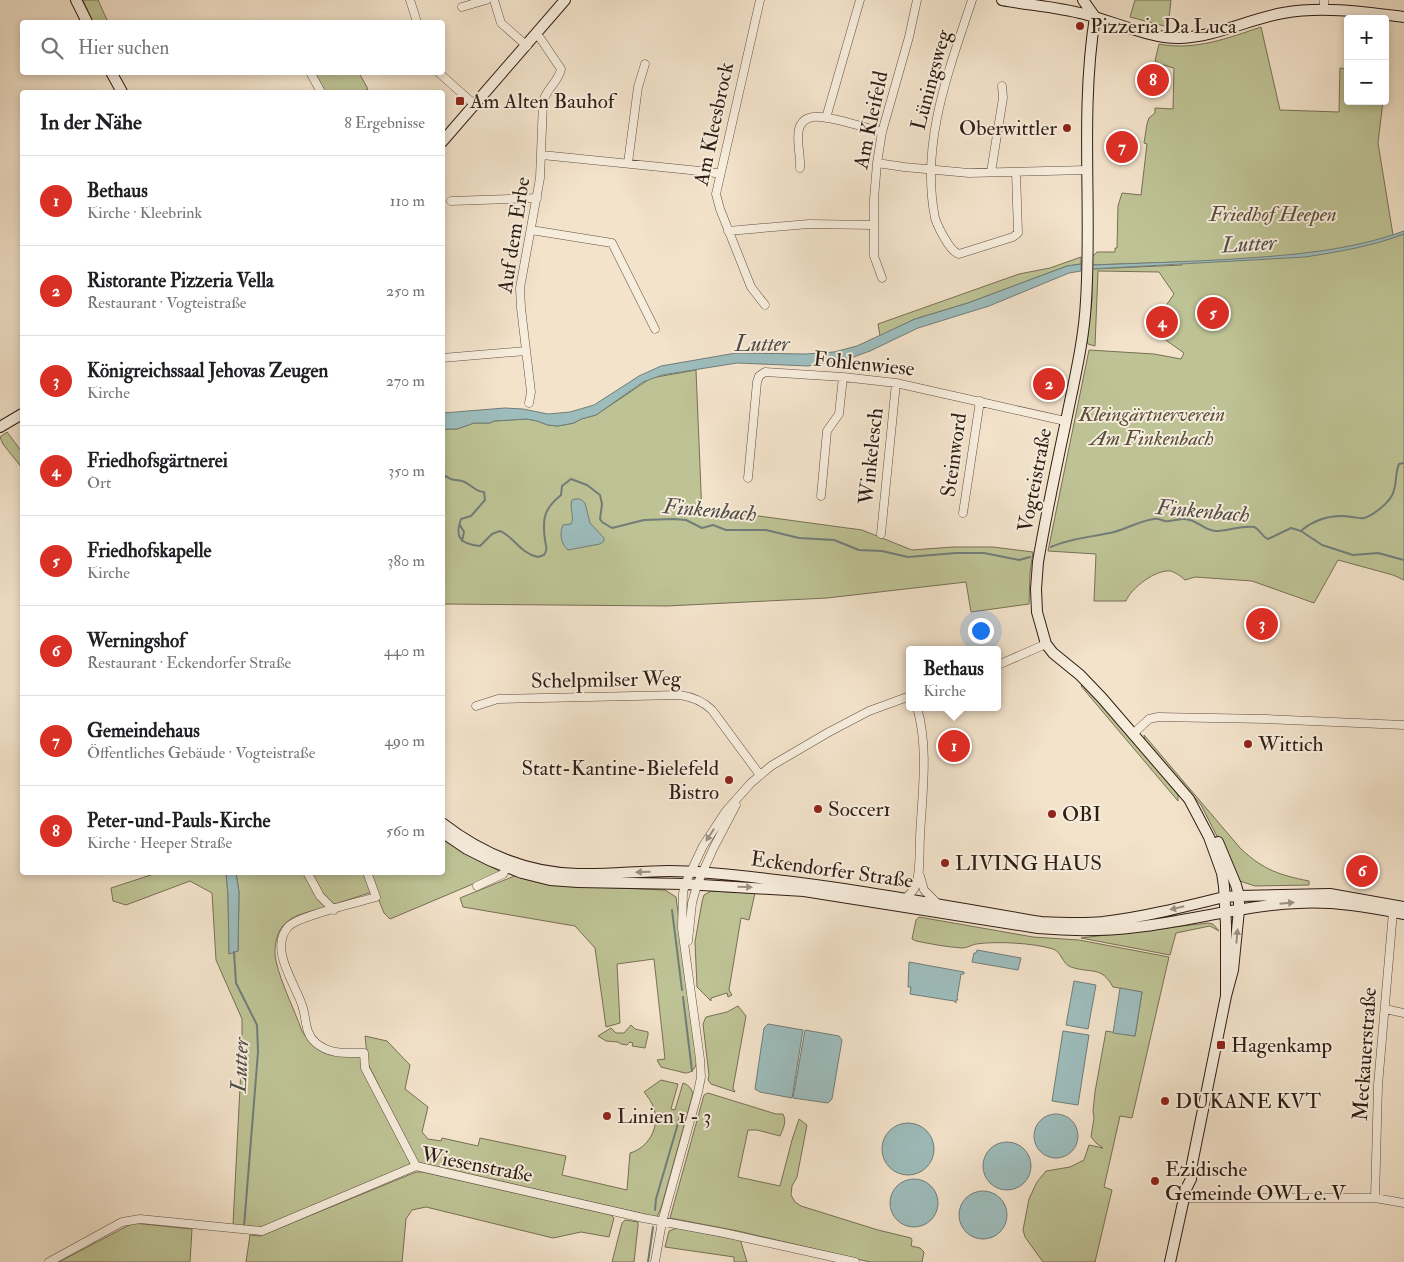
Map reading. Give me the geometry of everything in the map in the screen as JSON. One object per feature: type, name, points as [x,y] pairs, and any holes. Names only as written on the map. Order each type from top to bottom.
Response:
[{"type":"main road","points":[[76,0],[86,20]]},
{"type":"main road","points":[[445,139],[565,0]]},
{"type":"main road","points":[[1002,0],[1095,17],[1159,35],[1180,38],[1196,36],[1278,14],[1324,5],[1404,17]]},
{"type":"main road","points":[[1083,0],[1095,17]]},
{"type":"main road","name":"Vogteistraße","points":[[1095,17],[1091,43],[1089,81],[1088,240],[1085,311],[1036,574],[1038,619],[1046,644],[1058,658],[1091,686],[1203,816],[1212,831],[1236,885],[1238,896]]},
{"type":"main road","points":[[112,75],[120,90]]},
{"type":"main road","points":[[0,427],[18,417]]},
{"type":"main road","name":"Vogteistraße","points":[[1192,804],[1216,855],[1224,886],[1224,897]]},
{"type":"main road","name":"Eckendorfer Straße","points":[[445,825],[487,852],[538,870],[580,874],[692,872],[766,878],[905,898],[1041,922],[1101,922],[1139,917],[1224,897],[1238,896],[1330,894],[1404,907]]},
{"type":"main road","name":"Eckendorfer Straße","points":[[445,834],[467,849],[506,868],[535,877],[562,881],[685,884],[804,890],[1038,928],[1068,931],[1138,927],[1280,904],[1317,903],[1363,906],[1404,914]]},
{"type":"main road","points":[[1170,1262],[1185,1194],[1191,1179],[1192,1164],[1233,970],[1239,910],[1238,896]]},
{"type":"main road","points":[[1224,897],[1226,912],[1226,996]]},
{"type":"street","points":[[410,0],[415,20]]},
{"type":"street","points":[[462,7],[486,0]]},
{"type":"street","points":[[494,0],[501,23],[527,46]]},
{"type":"street","name":"Am Kleesbrock","points":[[760,0],[716,191],[716,199],[751,287],[765,306]]},
{"type":"street","points":[[826,118],[860,0]]},
{"type":"street","name":"Am Kleifeld","points":[[882,278],[874,256],[873,226],[877,163],[882,132],[909,37],[917,0]]},
{"type":"street","name":"Lüningsweg","points":[[972,0],[937,114],[931,170],[934,211],[938,225],[954,252],[959,254],[1013,237],[1018,233],[1016,172]]},
{"type":"street","name":"Auf dem Erbe","points":[[529,403],[531,392],[520,288],[537,198],[542,155],[544,102],[546,92],[559,76],[561,69],[536,35]]},
{"type":"street","points":[[628,164],[638,87],[645,64]]},
{"type":"street","points":[[312,75],[320,90]]},
{"type":"street","points":[[441,75],[474,105]]},
{"type":"street","points":[[991,172],[1004,94],[1002,86]]},
{"type":"street","points":[[800,168],[801,159],[798,136],[800,127],[804,120],[808,118],[826,118],[882,132]]},
{"type":"street","points":[[542,155],[720,174]]},
{"type":"street","points":[[877,163],[931,170],[991,172],[1088,170]]},
{"type":"street","points":[[451,201],[537,198]]},
{"type":"street","points":[[728,231],[809,224],[873,226]]},
{"type":"street","points":[[531,230],[612,243],[655,329]]},
{"type":"street","points":[[445,358],[526,351]]},
{"type":"street","name":"Fohlenwiese","points":[[748,478],[757,382],[759,376],[765,372],[843,377],[896,383],[1066,421]]},
{"type":"street","points":[[821,496],[827,430],[839,414],[843,377]]},
{"type":"street","name":"Winkelesch","points":[[881,534],[896,383]]},
{"type":"street","name":"Steinword","points":[[964,513],[980,401]]},
{"type":"street","points":[[1001,664],[1046,644]]},
{"type":"street","name":"Schelpmilser Weg","points":[[476,706],[498,699],[680,695],[690,697],[706,704],[712,710],[760,775]]},
{"type":"street","points":[[655,1262],[662,1222],[701,1077],[682,928],[682,893],[685,884],[703,846],[726,811],[760,775],[771,766],[829,732],[869,712],[906,698]]},
{"type":"street","points":[[905,898],[914,888],[918,868],[924,760],[921,722],[918,711]]},
{"type":"street","points":[[1133,734],[1149,719],[1158,717],[1267,719],[1404,725]]},
{"type":"street","points":[[688,969],[688,929],[697,885],[732,812],[752,783]]},
{"type":"street","points":[[477,886],[503,874],[506,868]]},
{"type":"street","points":[[918,868],[924,890],[938,904]]},
{"type":"street","points":[[309,875],[320,896],[334,910]]},
{"type":"street","points":[[367,875],[376,897],[298,920],[290,926],[283,940],[282,958],[302,1005],[308,1033],[318,1044],[330,1051],[337,1053],[364,1053],[365,1068],[416,1166]]},
{"type":"street","name":"Meckauerstraße","points":[[1375,1198],[1378,1085],[1393,912]]},
{"type":"street","points":[[1385,1009],[1404,1012]]},
{"type":"street","name":"Wiesenstraße","points":[[48,1262],[122,1222],[131,1220],[140,1219],[258,1232],[266,1230],[416,1166],[662,1222],[724,1233],[855,1262]]},
{"type":"street","points":[[1185,1194],[1375,1198],[1404,1203]]},
{"type":"green space","points":[[83,0],[98,0],[107,20],[92,20]]},
{"type":"green space","points":[[1135,0],[1171,0],[1168,27],[1130,17]]},
{"type":"green space","points":[[1261,27],[1280,110],[1339,112],[1340,68],[1344,68],[1344,105],[1383,105],[1378,143],[1393,235],[1394,237],[1404,234],[1404,580],[1393,575],[1338,560],[1314,603],[1252,581],[1195,577],[1185,580],[1171,571],[1165,571],[1151,576],[1138,585],[1126,601],[1094,601],[1096,554],[1048,551],[1089,350],[1154,354],[1181,359],[1184,353],[1150,329],[1174,294],[1159,272],[1098,271],[1095,346],[1088,344],[1092,300],[1092,269],[1182,265],[1179,262],[1092,265],[1092,257],[1097,252],[1115,252],[1115,248],[1117,248],[1118,206],[1122,193],[1141,195],[1147,144],[1144,143],[1149,118],[1155,113],[1155,108],[1173,109],[1174,68],[1155,61],[1159,44],[1172,46],[1198,45]]},
{"type":"green space","points":[[317,75],[360,75],[368,89],[323,90],[316,78]]},
{"type":"green space","points":[[1081,257],[1081,264],[1067,266],[968,303],[915,319],[880,336],[878,324],[1019,274],[1050,268]]},
{"type":"green space","points":[[696,370],[702,515],[744,514],[862,530],[912,550],[993,547],[1033,552],[1029,604],[971,612],[966,582],[827,598],[667,606],[445,604],[445,429],[457,429],[474,423],[527,419],[558,426],[574,423],[596,415],[651,378]]},
{"type":"green space","points":[[7,432],[20,449],[20,465],[3,444],[0,437]]},
{"type":"green space","points":[[1084,683],[1178,792],[1178,801],[1081,686]]},
{"type":"green space","points":[[1144,735],[1241,849],[1272,871],[1309,881],[1309,885],[1255,886],[1240,881],[1201,805],[1145,742]]},
{"type":"green space","points":[[445,839],[461,851],[499,871],[499,873],[390,919],[384,913],[369,875],[445,875]]},
{"type":"green space","points":[[151,875],[226,875],[229,953],[238,951],[239,892],[236,875],[305,875],[327,907],[296,916],[283,925],[276,940],[275,951],[281,978],[302,1031],[314,1046],[335,1055],[361,1056],[410,1163],[408,1167],[262,1227],[233,1225],[242,1019],[216,960],[212,893],[190,881],[126,905],[113,901],[111,888]]},
{"type":"green space","points":[[313,875],[366,875],[372,892],[332,905],[326,899]]},
{"type":"green space","points":[[517,875],[595,887],[665,890],[676,897],[697,1061],[693,1070],[685,1073],[661,1067],[657,1060],[665,1059],[654,959],[617,964],[620,1023],[606,1027],[595,948],[575,926],[463,907],[460,898]]},
{"type":"green space","points":[[711,891],[755,893],[749,920],[741,918],[729,990],[732,995],[728,997],[727,993],[711,998],[711,1001],[697,987],[695,942],[704,895]]},
{"type":"green space","points":[[919,917],[1033,937],[1079,940],[1169,957],[1132,1118],[1120,1116],[1104,1187],[1112,1190],[1095,1262],[1043,1262],[1025,1237],[1023,1230],[1029,1199],[1037,1182],[1046,1171],[1070,1167],[1084,1160],[1089,1145],[1103,1148],[1091,1137],[1095,1092],[1106,1031],[1135,1036],[1142,992],[1113,987],[1109,980],[1100,973],[1071,967],[1056,951],[1045,947],[1015,943],[994,943],[976,944],[962,948],[916,941],[912,939],[916,920]]},
{"type":"green space","points":[[1208,923],[1213,924],[1219,931],[1210,926],[1176,933],[1170,955],[1081,938]]},
{"type":"green space","points":[[738,1006],[746,1016],[733,1088],[735,1092],[711,1084],[708,1080],[703,1024],[706,1017],[727,1012]]},
{"type":"green space","points":[[631,1025],[635,1029],[648,1032],[645,1048],[632,1046],[633,1043],[630,1042],[627,1045],[606,1041],[598,1036],[611,1028],[616,1033],[624,1033]]},
{"type":"green space","points":[[365,1036],[387,1041],[410,1065],[405,1089],[428,1107],[422,1132],[428,1139],[441,1141],[442,1138],[478,1146],[480,1138],[566,1156],[562,1175],[627,1190],[630,1153],[642,1147],[654,1130],[655,1116],[653,1106],[644,1092],[661,1080],[678,1084],[671,1109],[675,1110],[683,1083],[687,1085],[692,1090],[692,1097],[657,1217],[417,1162],[368,1064]]},
{"type":"green space","points":[[708,1093],[776,1114],[783,1114],[785,1120],[780,1136],[757,1130],[748,1130],[738,1177],[780,1186],[799,1119],[807,1125],[797,1177],[792,1186],[791,1195],[795,1202],[801,1206],[878,1230],[911,1238],[911,1246],[920,1248],[924,1252],[922,1262],[870,1262],[738,1231],[670,1218],[704,1095]]},
{"type":"green space","points":[[416,1172],[423,1172],[611,1215],[614,1218],[609,1237],[581,1232],[553,1238],[426,1207],[412,1210],[406,1219],[402,1262],[246,1262],[250,1235],[260,1236]]},
{"type":"green space","points":[[625,1220],[638,1222],[634,1262],[612,1262],[622,1223]]},
{"type":"green space","points":[[133,1223],[192,1229],[190,1262],[59,1262]]},
{"type":"green space","points":[[677,1228],[739,1240],[747,1262],[734,1262],[734,1257],[665,1247],[669,1231]]},
{"type":"water","points":[[1404,231],[1404,234],[1368,245],[1305,257],[1092,269],[1092,265],[1216,260],[1299,254],[1341,248]]},
{"type":"water","points":[[1081,264],[1081,271],[1069,273],[989,306],[918,328],[870,351],[848,359],[808,366],[737,363],[662,375],[643,382],[596,415],[574,423],[558,426],[527,419],[474,423],[457,429],[445,429],[445,413],[505,408],[548,414],[570,412],[594,405],[639,376],[661,366],[736,353],[806,354],[834,352],[857,346],[915,319],[968,303],[1067,266]]},
{"type":"water","points":[[575,499],[580,499],[585,503],[590,523],[604,538],[604,541],[600,544],[568,550],[562,542],[561,532],[563,525],[571,524],[571,503]]},
{"type":"water","points":[[226,875],[236,875],[239,892],[238,951],[229,954]]},
{"type":"water","points":[[977,950],[1021,958],[1018,970],[972,962],[974,953]]},
{"type":"water","points":[[909,962],[964,972],[964,974],[961,974],[956,1003],[954,1001],[910,994],[911,987],[908,987]]},
{"type":"water","points":[[1074,981],[1096,985],[1088,1029],[1066,1025]]},
{"type":"water","points":[[1120,988],[1142,992],[1135,1036],[1113,1033]]},
{"type":"water","points":[[768,1024],[803,1030],[792,1098],[760,1092],[755,1089],[764,1028]]},
{"type":"water","points":[[805,1030],[839,1036],[842,1040],[832,1099],[828,1103],[793,1098]]},
{"type":"water","points":[[1063,1031],[1089,1035],[1078,1105],[1052,1101]]},
{"type":"water","points":[[1052,1114],[1060,1114],[1072,1120],[1078,1136],[1072,1152],[1060,1158],[1052,1158],[1040,1152],[1034,1140],[1034,1132],[1040,1120]]},
{"type":"water","points":[[908,1123],[918,1125],[926,1131],[932,1139],[934,1149],[932,1159],[926,1167],[918,1173],[908,1175],[898,1173],[890,1167],[884,1159],[882,1149],[884,1139],[890,1131],[898,1125]]},
{"type":"water","points":[[1002,1142],[1012,1142],[1021,1146],[1027,1152],[1031,1166],[1027,1180],[1021,1186],[1012,1190],[1002,1190],[993,1186],[987,1180],[983,1171],[983,1161],[987,1152],[993,1146]]},
{"type":"water","points":[[909,1179],[919,1179],[931,1186],[938,1198],[938,1208],[931,1220],[919,1227],[909,1227],[901,1223],[894,1216],[890,1208],[890,1198],[894,1190],[901,1183]]},
{"type":"water","points":[[978,1191],[988,1191],[997,1195],[1003,1201],[1007,1215],[1003,1229],[997,1235],[988,1239],[978,1239],[969,1235],[963,1229],[959,1220],[959,1210],[963,1201],[969,1195]]},
{"type":"waterway","points":[[1302,530],[1313,522],[1326,518],[1338,516],[1362,518],[1375,513],[1391,497],[1399,464],[1404,463]]},
{"type":"waterway","name":"Finkenbach","points":[[445,477],[460,480],[478,491],[484,492],[485,500],[471,516],[461,519],[458,531],[464,542],[480,546],[492,534],[500,531],[510,537],[526,552],[538,557],[544,555],[546,549],[544,532],[546,514],[551,505],[561,495],[562,486],[571,479],[587,485],[600,495],[602,504],[600,519],[612,528],[644,520],[673,519],[686,520],[702,528],[713,525],[726,530],[766,530],[799,538],[834,540],[859,550],[882,551],[908,557],[956,553],[984,553],[1019,560],[1030,557]]},
{"type":"waterway","name":"Finkenbach","points":[[1051,547],[1114,532],[1149,520],[1167,521],[1184,519],[1216,531],[1254,527],[1268,539],[1291,528],[1301,531],[1322,545],[1353,555],[1378,553],[1404,560]]},
{"type":"waterway","name":"Finkenbach","points":[[460,525],[464,532],[462,541]]},
{"type":"waterway","points":[[672,910],[682,990]]},
{"type":"waterway","name":"Lutter","points":[[234,952],[236,983],[257,1025],[258,1052],[244,1227]]},
{"type":"waterway","points":[[683,997],[692,1071]]},
{"type":"waterway","points":[[655,1210],[656,1199],[681,1113]]},
{"type":"waterway","points":[[648,1262],[653,1227]]},
{"type":"place","name":"Pizzeria Da Luca","points":[[1080,26]]},
{"type":"place","name":"Peter-und-Pauls-Kirche","points":[[1153,80]]},
{"type":"place","name":"Am Alten Bauhof","points":[[460,101]]},
{"type":"place","name":"Oberwittler","points":[[1067,128]]},
{"type":"place","name":"Gemeindehaus","points":[[1122,147]]},
{"type":"place","name":"Friedhofskapelle","points":[[1213,313]]},
{"type":"place","name":"Friedhofsgärtnerei","points":[[1162,322]]},
{"type":"place","name":"Ristorante Pizzeria Vella","points":[[1049,384]]},
{"type":"place","name":"Königreichssaal Jehovas Zeugen","points":[[1262,624]]},
{"type":"place","name":"Wittich","points":[[1248,744]]},
{"type":"place","name":"Bethaus","points":[[954,746]]},
{"type":"place","name":"Statt-Kantine-Bielefeld Bistro","points":[[729,780]]},
{"type":"place","name":"Soccer1","points":[[818,809]]},
{"type":"place","name":"OBI","points":[[1052,814]]},
{"type":"place","name":"LIVING HAUS","points":[[945,863]]},
{"type":"place","name":"Werningshof","points":[[1362,871]]},
{"type":"place","name":"Hagenkamp","points":[[1221,1045]]},
{"type":"place","name":"DUKANE KVT","points":[[1165,1101]]},
{"type":"place","name":"Linien 1 - 3","points":[[607,1116]]},
{"type":"place","name":"Ezidische Gemeinde OWL e. V","points":[[1155,1181]]},
{"type":"park label","name":"Friedhof Heepen","points":[[1273,214]]},
{"type":"park label","name":"Kleingärtnerverein Am Finkenbach","points":[[1152,426]]}]
